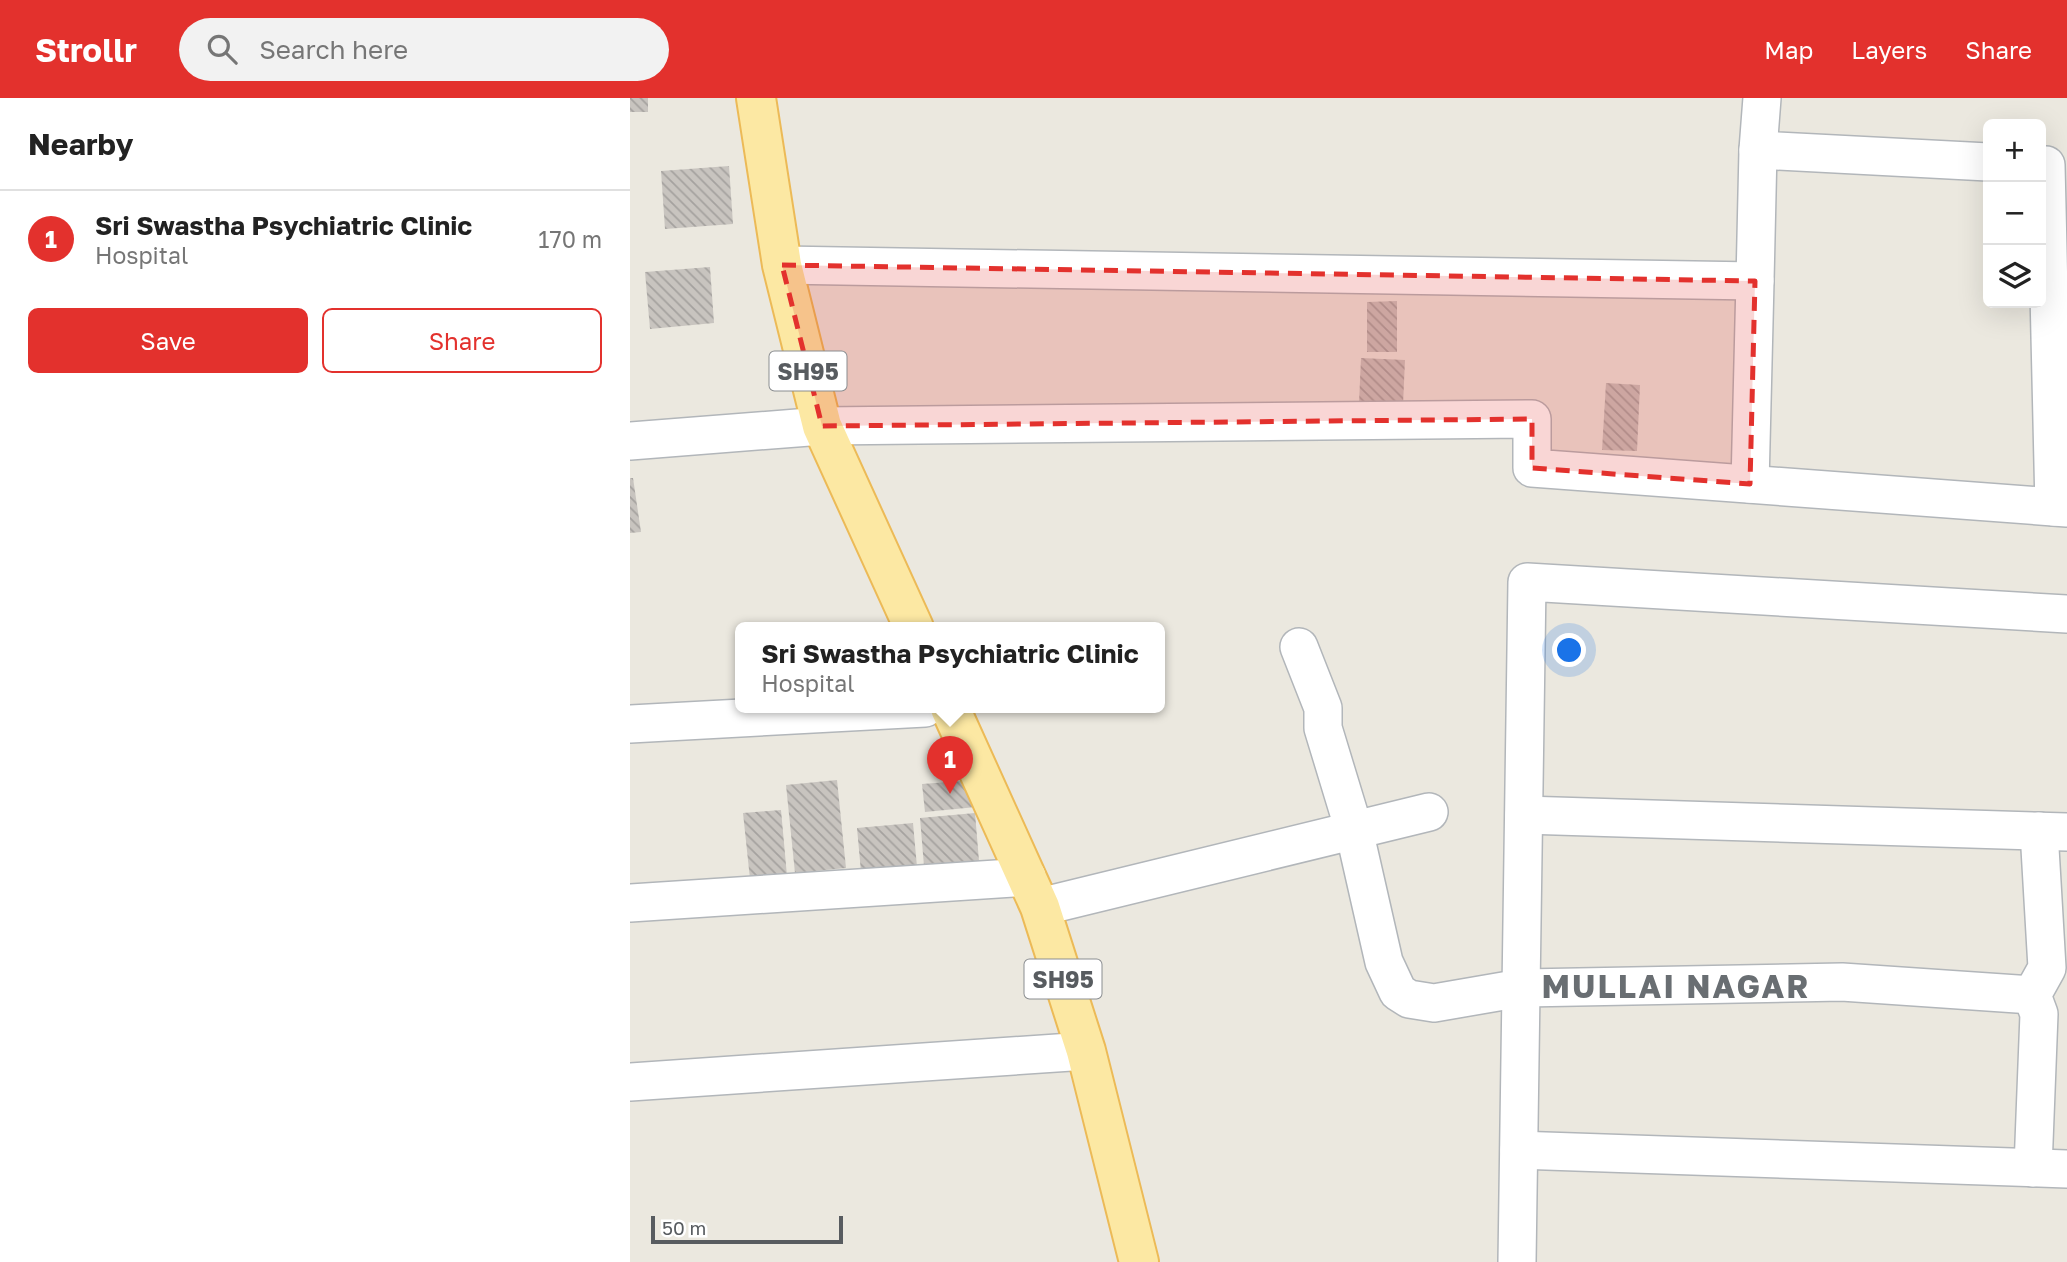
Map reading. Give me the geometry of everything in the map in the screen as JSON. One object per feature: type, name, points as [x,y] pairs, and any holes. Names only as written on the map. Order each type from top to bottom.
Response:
[{"type":"main road","name":"SH95","points":[[756,98],[782,265],[822,425],[911,622]]},
{"type":"main road","name":"SH95","points":[[952,713],[1034,892],[1087,1051],[1139,1262]]},
{"type":"street","points":[[1750,484],[1758,150],[1762,98]]},
{"type":"street","points":[[1758,150],[1983,162]]},
{"type":"street","points":[[630,441],[822,425],[1532,419],[1532,468],[2061,508],[2051,166]]},
{"type":"street","points":[[782,265],[1755,281]]},
{"type":"street","points":[[1517,1262],[1527,582],[2067,614]]},
{"type":"street","points":[[1299,647],[1323,708],[1323,728],[1354,830],[1384,962],[1398,992],[1409,999],[1434,1003],[1521,988],[1842,982],[2032,995]]},
{"type":"street","points":[[630,724],[833,713]]},
{"type":"street","points":[[630,903],[1034,892],[1354,830],[1429,812]]},
{"type":"street","points":[[1519,1150],[2050,1169],[2039,1014],[2032,995],[2047,968],[2053,831],[1524,815]]},
{"type":"street","points":[[630,1082],[1087,1051]]},
{"type":"highlighted area","points":[[782,265],[1755,281],[1750,484],[1532,468],[1532,419],[822,426]]},
{"type":"building","points":[[630,98],[648,98],[648,112],[630,112]]},
{"type":"building","points":[[729,166],[733,224],[665,229],[661,171]]},
{"type":"building","points":[[710,267],[714,323],[650,329],[645,272]]},
{"type":"building","points":[[1397,301],[1397,352],[1367,352],[1367,302]]},
{"type":"building","points":[[1361,358],[1405,360],[1403,405],[1359,403]]},
{"type":"building","points":[[1606,383],[1640,385],[1637,451],[1602,450]]},
{"type":"building","points":[[630,478],[633,478],[641,532],[630,533]]},
{"type":"building","points":[[837,780],[846,868],[795,873],[786,785]]},
{"type":"building","points":[[974,780],[976,807],[925,812],[922,784]]},
{"type":"building","points":[[781,810],[787,876],[750,879],[743,813]]},
{"type":"building","points":[[975,813],[979,861],[924,866],[920,818]]},
{"type":"building","points":[[913,823],[917,867],[861,872],[857,828]]},
{"type":"place","name":"Sri Swastha Psychiatric Clinic","points":[[950,794]]},
{"type":"district","name":"MULLAI NAGAR","points":[[1676,986]]}]
